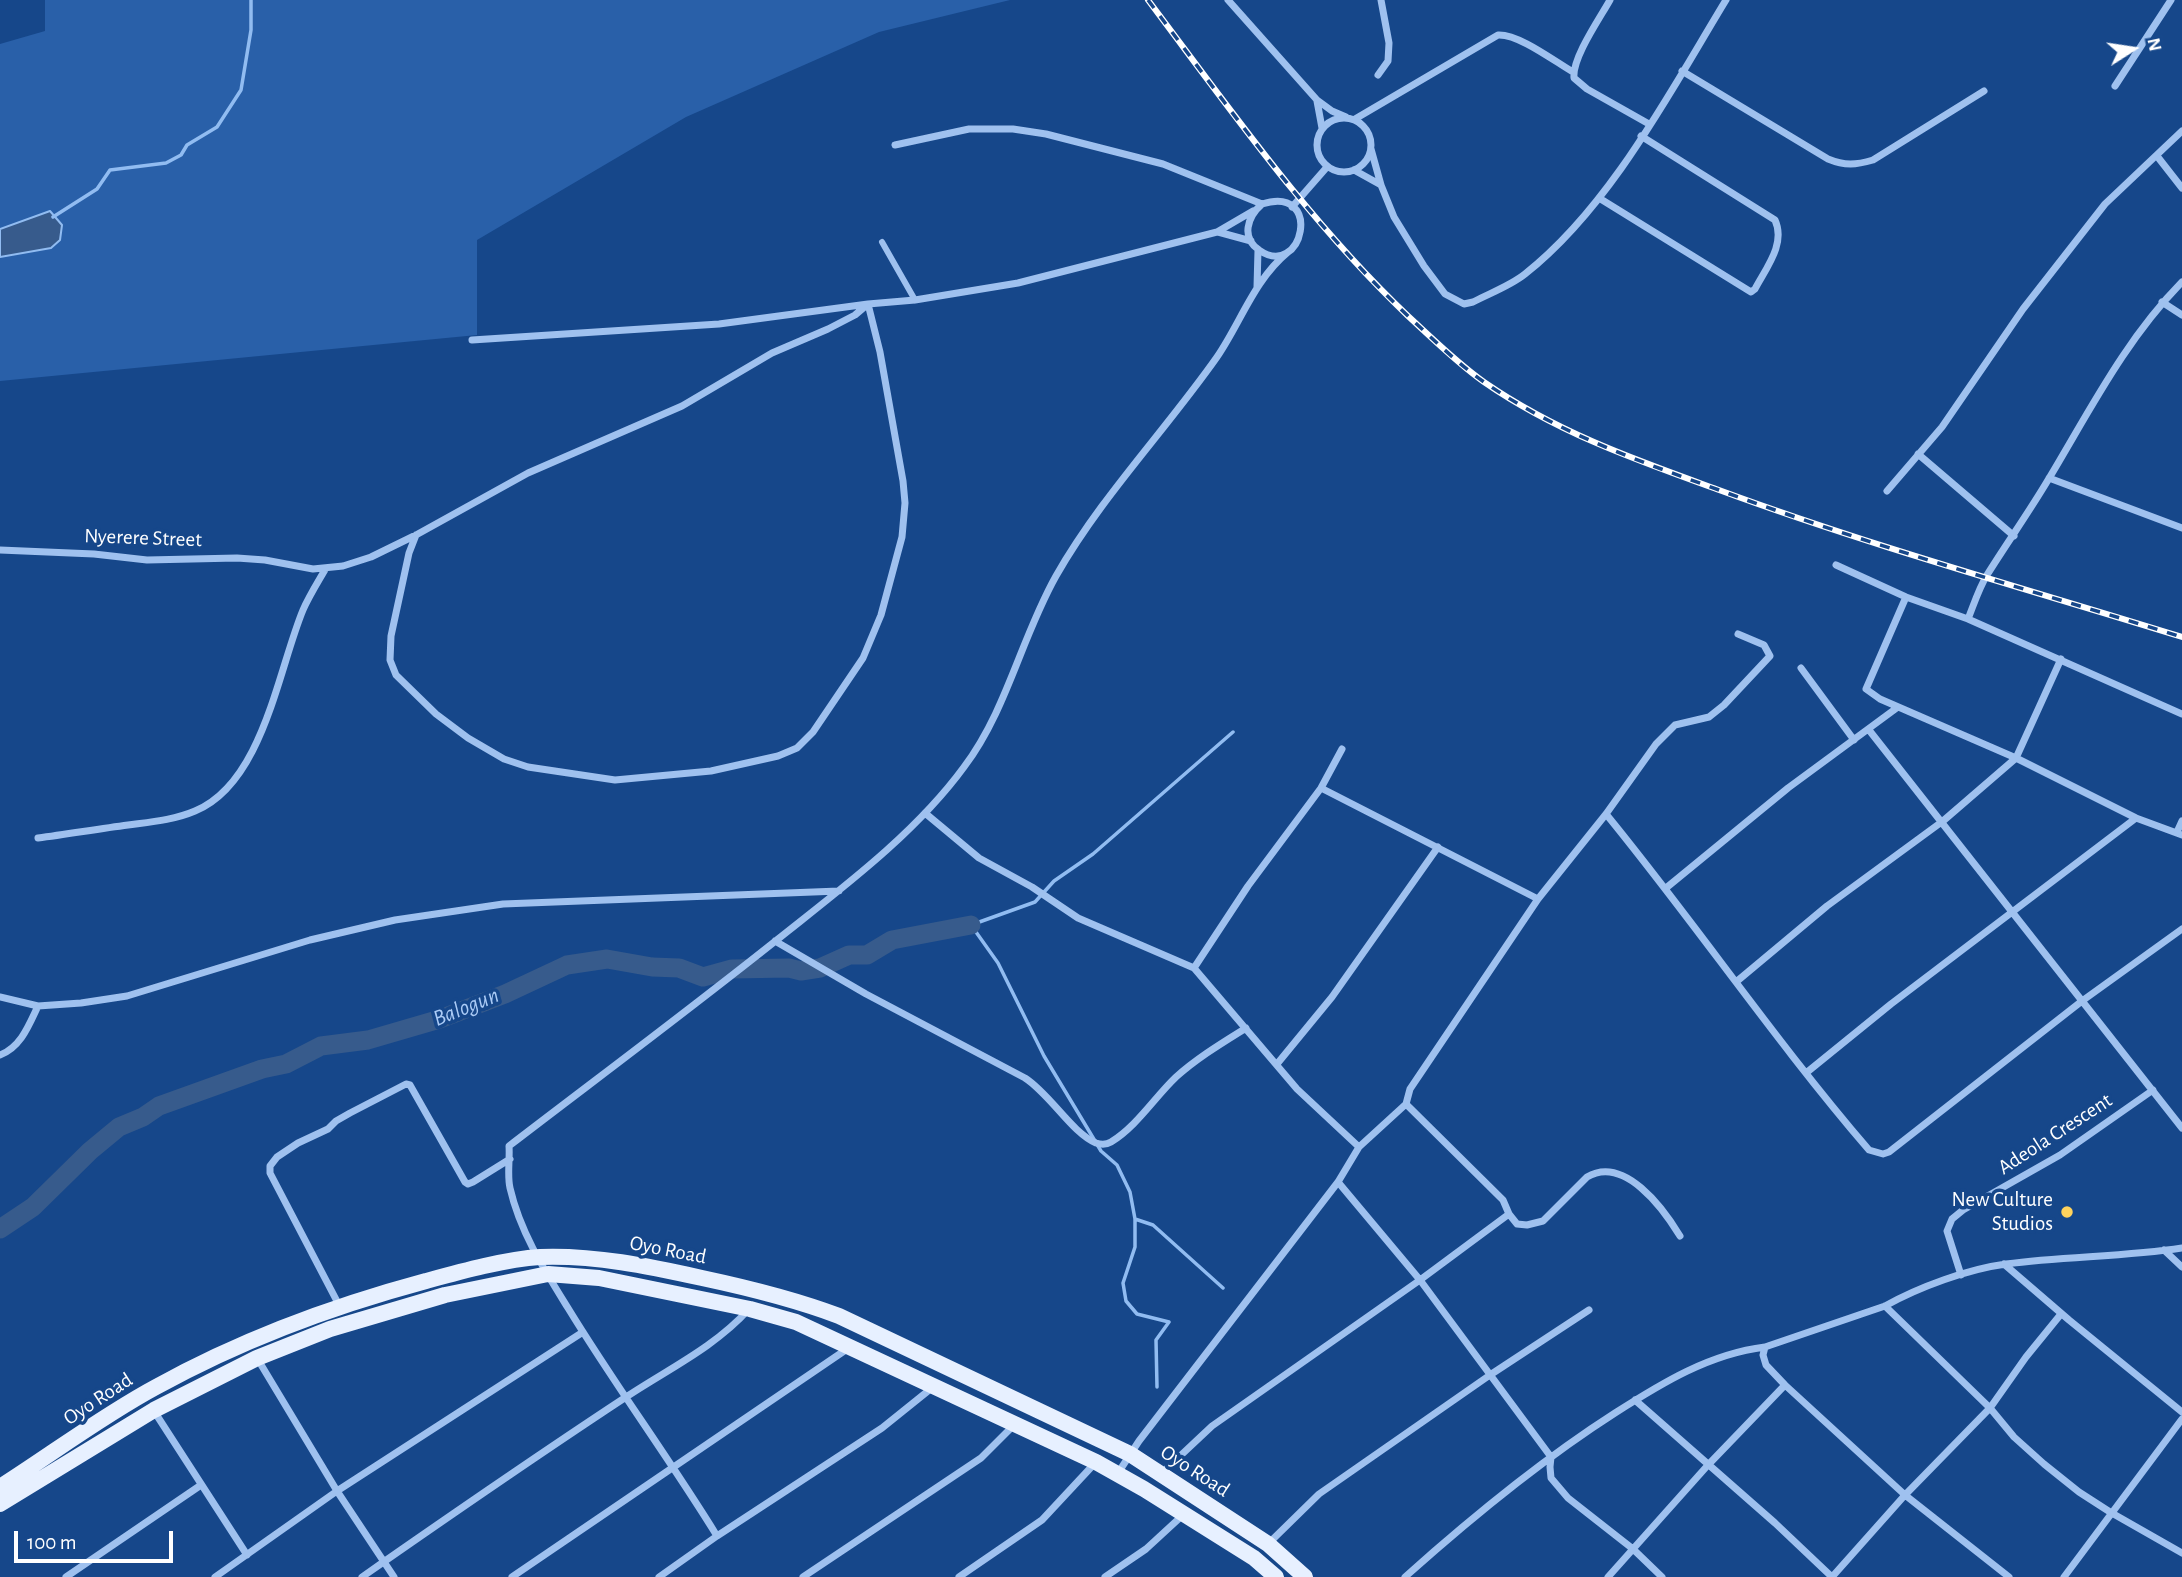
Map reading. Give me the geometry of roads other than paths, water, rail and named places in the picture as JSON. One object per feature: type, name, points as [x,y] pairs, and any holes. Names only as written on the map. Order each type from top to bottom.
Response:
[{"type":"main road","name":"Oyo Road","points":[[0,1486],[157,1387],[251,1339],[438,1278],[538,1257],[607,1259],[802,1302],[839,1316],[1130,1454],[1268,1544],[1305,1577]]},
{"type":"main road","name":"Oyo Road","points":[[0,1504],[154,1410],[257,1358],[330,1329],[444,1295],[548,1274],[599,1278],[750,1309],[796,1322],[1096,1462],[1254,1558],[1276,1577]]},
{"type":"street","points":[[1228,0],[1317,100],[1332,111],[1366,128],[1381,185],[1394,217],[1445,294],[1464,304],[1473,302],[1524,275],[1579,222],[1599,198],[1649,124],[1726,0]]},
{"type":"street","points":[[1378,75],[1388,61],[1389,43],[1381,0]]},
{"type":"street","points":[[1573,72],[1610,0]]},
{"type":"street","points":[[2115,86],[2171,0]]},
{"type":"street","points":[[1322,128],[1334,119],[1351,119],[1498,35],[1521,41],[1573,72],[1578,82],[1587,89],[1649,124]]},
{"type":"street","points":[[1682,71],[1828,159],[1844,165],[1873,160],[1984,91]]},
{"type":"street","points":[[1317,100],[1322,128],[1317,148],[1327,167],[1340,172],[1354,170],[1366,162],[1371,149]]},
{"type":"street","points":[[895,145],[969,129],[1035,132],[1163,163],[1262,204]]},
{"type":"street","points":[[1887,491],[1942,427],[2023,309],[2081,232],[2105,204],[2182,131]]},
{"type":"street","points":[[1599,198],[1751,292],[1755,289],[1778,244],[1778,227],[1775,220],[1641,136]]},
{"type":"street","points":[[2157,156],[2182,188]]},
{"type":"street","points":[[1292,207],[1327,167]]},
{"type":"street","points":[[1354,170],[1381,185]]},
{"type":"street","points":[[472,340],[719,324],[915,300],[1018,283],[1217,232],[1262,204],[1272,201],[1292,207],[1299,215],[1302,225],[1296,246],[1274,264],[1257,287],[1220,352],[1187,399],[1087,525],[1054,579],[998,709],[982,739],[965,766],[925,813],[840,891],[509,1146],[509,1185],[518,1214],[538,1257],[583,1332],[674,1466],[716,1536]]},
{"type":"street","points":[[1254,211],[1248,231],[1251,242],[1267,255],[1278,256],[1288,252]]},
{"type":"street","points":[[1217,232],[1251,242]]},
{"type":"street","points":[[882,242],[915,300]]},
{"type":"street","points":[[1257,287],[1258,250]]},
{"type":"street","points":[[1968,619],[1986,576],[2014,536],[2111,373],[2162,302],[2182,282]]},
{"type":"street","points":[[2162,302],[2182,315]]},
{"type":"street","points":[[416,536],[391,636],[390,660],[396,675],[436,714],[468,738],[504,759],[528,767],[615,780],[711,771],[797,748],[823,719],[863,658],[881,615],[902,537],[905,503],[903,481],[880,352],[868,304]]},
{"type":"street","name":"Nyerere Street","points":[[0,550],[94,554],[147,560],[265,559],[313,569],[343,566],[371,557],[416,536],[528,472],[682,406],[772,353],[846,320],[868,304]]},
{"type":"street","points":[[1918,454],[2014,536]]},
{"type":"street","points":[[2049,478],[2182,528]]},
{"type":"street","points":[[1836,565],[1906,597],[1968,619],[2061,659],[2182,714]]},
{"type":"street","points":[[38,838],[166,820],[197,810],[224,792],[246,763],[262,732],[304,608],[326,568]]},
{"type":"street","points":[[1906,597],[1866,689],[1898,707],[2016,758],[2136,818],[2179,834],[2182,821]]},
{"type":"street","points":[[1117,1474],[1338,1182],[1359,1147],[1406,1104],[1410,1089],[1538,899],[1606,814],[1656,744],[1675,725],[1709,717],[1724,705],[1770,656],[1764,645],[1738,634]]},
{"type":"street","points":[[1737,982],[1827,906],[1943,821],[2016,758],[2061,659]]},
{"type":"street","points":[[1801,668],[1854,740]]},
{"type":"street","points":[[1666,888],[1788,788],[1898,707]]},
{"type":"street","points":[[1869,730],[2182,1128]]},
{"type":"street","points":[[1194,968],[1248,886],[1321,788],[1342,749]]},
{"type":"street","points":[[1321,788],[1538,899]]},
{"type":"street","points":[[925,813],[979,858],[1078,918],[1194,968],[1297,1089],[1359,1147]]},
{"type":"street","points":[[1606,814],[1666,888],[1806,1073],[1869,1150],[1883,1154],[2082,1001],[2182,929]]},
{"type":"street","points":[[1806,1073],[1891,1004],[2136,818]]},
{"type":"street","points":[[1277,1064],[1332,997],[1438,847]]},
{"type":"street","points":[[0,997],[38,1006],[127,996],[310,940],[396,920],[503,904],[840,891]]},
{"type":"street","points":[[775,942],[1025,1078],[1039,1087],[1088,1139],[1099,1144],[1109,1144],[1177,1077],[1206,1053],[1246,1028]]},
{"type":"street","points":[[0,1055],[16,1045],[38,1006]]},
{"type":"street","points":[[340,1308],[270,1173],[270,1166],[277,1157],[298,1143],[328,1129],[350,1113],[406,1084],[410,1085],[465,1182],[474,1182],[510,1159]]},
{"type":"street","name":"Adeola Crescent","points":[[1961,1274],[1947,1231],[1952,1219],[1963,1210],[2060,1155],[2153,1090]]},
{"type":"street","points":[[1406,1104],[1503,1200],[1517,1224],[1527,1225],[1543,1221],[1587,1177],[1595,1172],[1609,1170],[1636,1183],[1673,1224],[1680,1236]]},
{"type":"street","points":[[1338,1182],[1420,1280],[1551,1457],[1551,1478],[1568,1498],[1633,1549],[1662,1577]]},
{"type":"street","points":[[1161,1474],[1212,1426],[1509,1214]]},
{"type":"street","points":[[1405,1577],[1442,1543],[1551,1457],[1655,1387],[1708,1361],[1740,1350],[1765,1347],[1885,1306],[1961,1274],[2004,1264],[2182,1248]]},
{"type":"street","points":[[2164,1250],[2182,1267]]},
{"type":"street","points":[[2004,1264],[2182,1412]]},
{"type":"street","points":[[1885,1306],[2044,1464],[2110,1512],[2182,1553]]},
{"type":"street","points":[[362,1577],[625,1397],[675,1367],[721,1335],[750,1309]]},
{"type":"street","points":[[1268,1544],[1320,1494],[1490,1375],[1589,1310]]},
{"type":"street","points":[[1635,1400],[1832,1577],[1905,1494],[1990,1408],[2061,1314]]},
{"type":"street","points":[[215,1577],[337,1491],[583,1332]]},
{"type":"street","points":[[512,1577],[852,1346]]},
{"type":"street","points":[[1765,1347],[1763,1355],[1766,1365],[1785,1385],[1905,1494],[2009,1577]]},
{"type":"street","points":[[257,1358],[337,1491],[394,1577]]},
{"type":"street","points":[[1608,1577],[1708,1465],[1785,1385]]},
{"type":"street","points":[[659,1577],[716,1536],[882,1428],[933,1386]]},
{"type":"street","points":[[154,1410],[247,1555]]},
{"type":"street","points":[[2064,1577],[2182,1419]]},
{"type":"street","points":[[803,1577],[981,1458],[1015,1424]]},
{"type":"street","points":[[959,1577],[1042,1520],[1096,1462]]},
{"type":"street","points":[[66,1577],[201,1485]]},
{"type":"street","points":[[1105,1577],[1146,1549],[1184,1514]]},
{"type":"waterway","points":[[53,217],[97,189],[110,170],[166,163],[181,155],[187,145],[217,127],[241,90],[251,30],[251,0]]},
{"type":"waterway","points":[[1157,1387],[1156,1340],[1169,1322],[1137,1314],[1126,1301],[1123,1283],[1135,1247],[1135,1219],[1130,1192],[1117,1165],[1101,1151],[1044,1056],[998,963],[971,925],[1035,902],[1054,881],[1093,854],[1233,732]]},
{"type":"waterway","name":"Balogun","points":[[0,1229],[33,1207],[90,1151],[119,1127],[143,1117],[159,1106],[262,1069],[286,1064],[321,1046],[368,1040],[440,1019],[505,994],[567,965],[607,959],[652,967],[679,968],[703,977],[732,969],[789,968],[801,971],[820,968],[849,955],[867,955],[892,940],[971,925]]},
{"type":"waterway","points":[[1135,1219],[1153,1225],[1223,1288]]},
{"type":"railway","points":[[1148,0],[1272,164],[1337,242],[1372,280],[1445,350],[1474,375],[1512,400],[1598,444],[1776,510],[2182,637]]},
{"type":"place","name":"New Culture Studios","points":[[2067,1212]]}]
